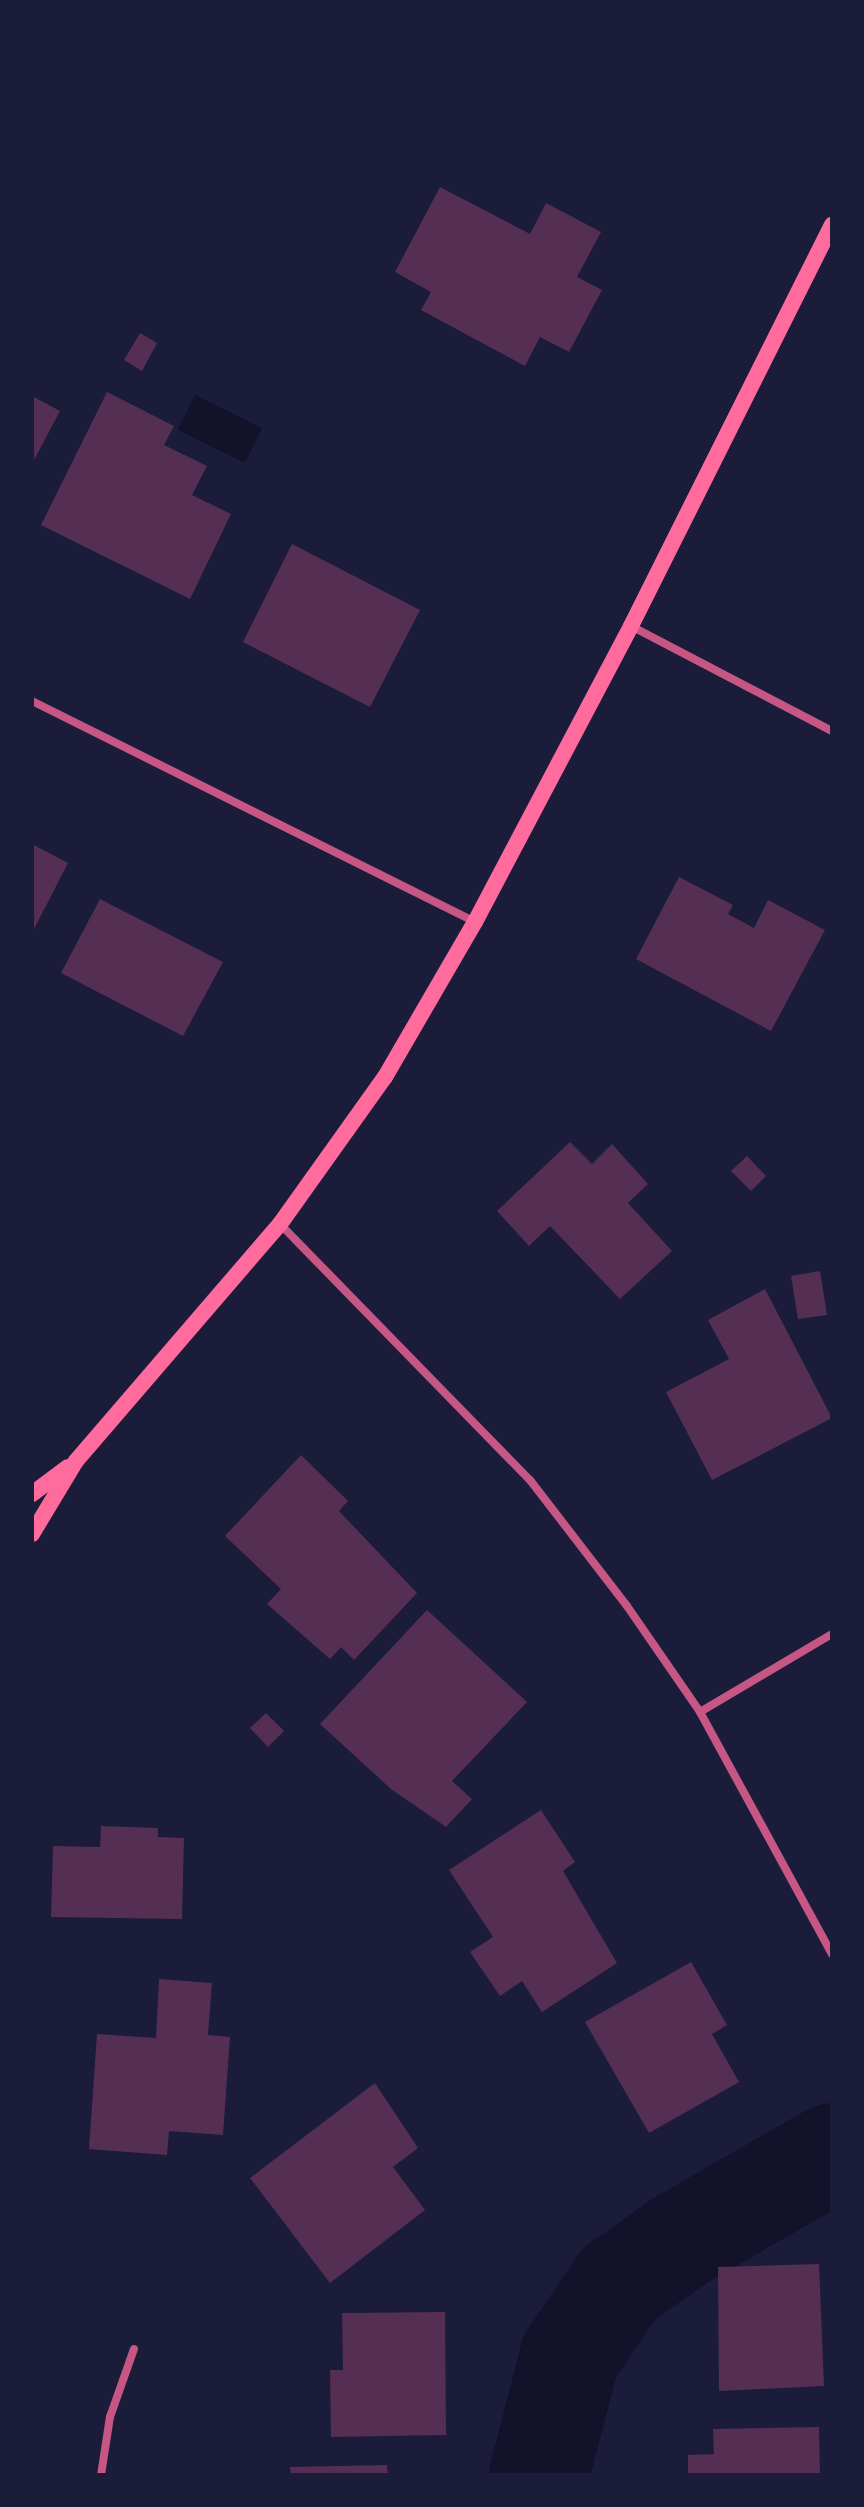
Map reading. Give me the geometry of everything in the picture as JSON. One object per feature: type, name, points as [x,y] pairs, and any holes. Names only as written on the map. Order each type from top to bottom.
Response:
[{"type":"main road","points":[[32,1534],[76,1461],[280,1224],[385,1077],[475,922],[631,626],[832,224]]},
{"type":"main road","points":[[32,1494],[76,1461]]},
{"type":"street","points":[[631,626],[832,731]]},
{"type":"street","points":[[32,701],[475,922]]},
{"type":"street","points":[[280,1224],[530,1480],[627,1606],[700,1712],[832,1954]]},
{"type":"street","points":[[700,1712],[832,1634]]},
{"type":"street","points":[[101,2475],[110,2417],[134,2349]]},
{"type":"shaded area","points":[[195,395],[262,428],[245,463],[178,430]]},
{"type":"building","points":[[440,187],[530,234],[546,203],[601,232],[577,277],[602,290],[569,352],[540,337],[525,366],[421,310],[431,292],[395,272]]},
{"type":"building","points":[[140,333],[157,343],[142,371],[124,360]]},
{"type":"building","points":[[107,392],[174,426],[164,445],[207,466],[192,495],[231,514],[190,599],[41,525]]},
{"type":"building","points":[[32,396],[60,411],[32,464]]},
{"type":"building","points":[[292,544],[420,610],[370,707],[243,642]]},
{"type":"building","points":[[32,844],[68,863],[32,933]]},
{"type":"building","points":[[679,877],[733,905],[728,914],[754,928],[768,900],[825,930],[771,1031],[636,959]]},
{"type":"building","points":[[100,899],[223,962],[183,1036],[61,973]]},
{"type":"building","points":[[570,1142],[592,1164],[612,1144],[648,1184],[628,1203],[672,1251],[620,1299],[550,1226],[529,1246],[497,1211]]},
{"type":"building","points":[[747,1156],[766,1176],[751,1191],[731,1171]]},
{"type":"building","points":[[820,1271],[827,1315],[798,1319],[791,1276]]},
{"type":"building","points":[[765,1289],[832,1418],[712,1480],[666,1392],[729,1359],[708,1320]]},
{"type":"building","points":[[301,1455],[348,1501],[339,1511],[417,1593],[354,1660],[341,1647],[330,1659],[267,1604],[281,1589],[225,1536]]},
{"type":"building","points":[[427,1610],[527,1702],[452,1781],[472,1799],[446,1827],[391,1789],[320,1724]]},
{"type":"building","points":[[266,1713],[284,1731],[268,1747],[250,1728]]},
{"type":"building","points":[[541,1810],[575,1862],[563,1871],[617,1963],[542,2012],[522,1981],[500,1996],[470,1952],[493,1937],[449,1870]]},
{"type":"building","points":[[101,1826],[158,1828],[158,1837],[184,1838],[182,1919],[51,1917],[53,1846],[100,1847]]},
{"type":"building","points":[[691,1962],[727,2025],[712,2034],[739,2082],[649,2133],[585,2022]]},
{"type":"building","points":[[159,1979],[212,1983],[208,2035],[230,2037],[223,2135],[169,2131],[167,2155],[89,2149],[97,2034],[156,2038]]},
{"type":"building","points":[[375,2083],[418,2148],[393,2167],[425,2210],[330,2283],[250,2178]]},
{"type":"building","points":[[819,2264],[824,2386],[719,2391],[718,2267]]},
{"type":"building","points":[[445,2312],[446,2435],[331,2437],[330,2370],[343,2370],[342,2313]]},
{"type":"building","points":[[819,2427],[820,2475],[688,2475],[688,2455],[714,2454],[713,2429]]},
{"type":"building","points":[[387,2465],[388,2475],[291,2475],[290,2467]]},
{"type":"waterway","points":[[539,2475],[570,2356],[619,2284],[681,2240],[832,2153]]}]
